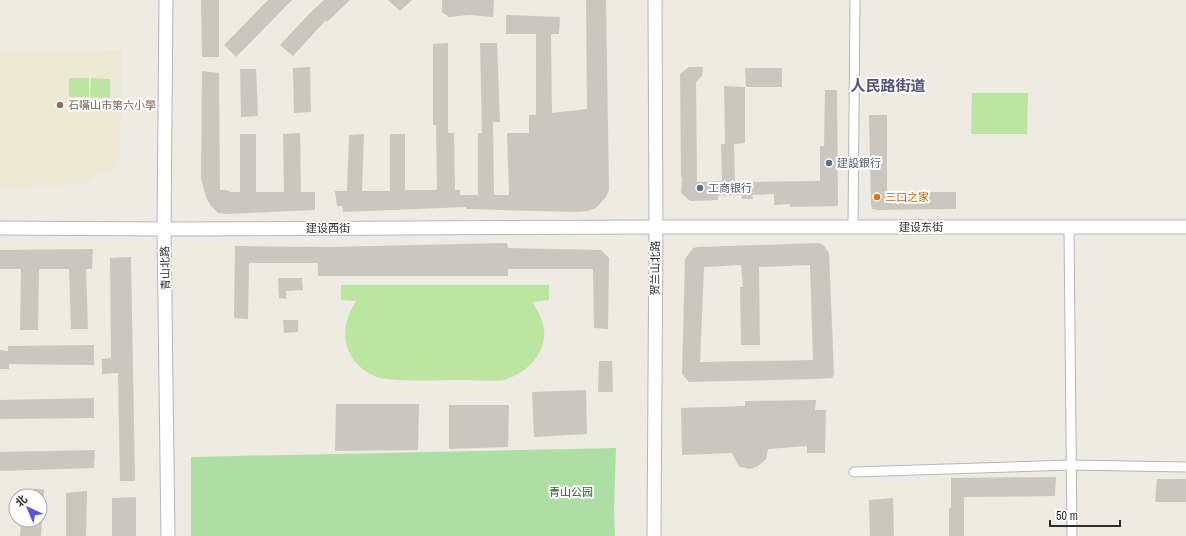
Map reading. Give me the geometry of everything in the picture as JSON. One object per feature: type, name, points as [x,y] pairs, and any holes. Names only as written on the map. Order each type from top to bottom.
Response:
[{"type":"main road","name":"青山北路","points":[[166,0],[164,229],[168,536]]},
{"type":"main road","name":"贺兰山北路","points":[[654,536],[656,227],[655,0]]},
{"type":"main road","name":"建设西街","points":[[0,228],[164,229],[656,227]]},
{"type":"main road","name":"建设东街","points":[[656,227],[1186,227]]},
{"type":"street","points":[[853,227],[855,0]]},
{"type":"street","points":[[1069,227],[1072,536]]},
{"type":"street","points":[[854,472],[1072,466],[1186,467]]},
{"type":"shaded area","name":"石嘴山市第六小學","points":[[122,50],[120,158],[111,172],[94,174],[85,184],[0,189],[0,51]]},
{"type":"green space","points":[[69,78],[89,78],[89,97],[69,97]]},
{"type":"green space","points":[[91,78],[110,79],[110,98],[90,97]]},
{"type":"green space","points":[[972,93],[1028,93],[1027,134],[971,134]]},
{"type":"green space","points":[[341,285],[549,285],[549,300],[532,302],[540,315],[544,329],[542,347],[533,362],[526,368],[511,377],[499,381],[411,380],[380,378],[370,374],[362,368],[350,354],[345,335],[346,325],[356,301],[341,300]]},
{"type":"green space","name":"青山公园","points":[[616,448],[614,510],[615,536],[191,536],[191,457]]},
{"type":"building","points":[[201,0],[219,0],[219,57],[202,57]]},
{"type":"building","points":[[268,0],[292,0],[236,57],[224,45]]},
{"type":"building","points":[[324,0],[350,0],[327,22],[325,21],[293,56],[280,45]]},
{"type":"building","points":[[388,0],[412,0],[400,11]]},
{"type":"building","points":[[442,0],[494,0],[493,17],[469,15],[449,17],[442,12]]},
{"type":"building","points":[[586,0],[606,0],[609,190],[606,197],[596,208],[578,212],[466,209],[466,207],[343,212],[342,206],[337,206],[335,191],[347,191],[349,135],[364,134],[362,191],[390,191],[390,134],[405,134],[405,190],[437,190],[436,125],[433,125],[433,44],[448,43],[448,133],[454,133],[455,190],[460,190],[460,195],[478,195],[478,133],[482,133],[480,43],[497,43],[500,122],[493,122],[494,195],[509,195],[507,133],[529,133],[529,115],[536,115],[536,34],[506,34],[506,15],[560,17],[559,34],[551,34],[552,113],[587,109]]},
{"type":"building","points":[[310,67],[311,112],[294,113],[293,68]]},
{"type":"building","points":[[689,67],[703,67],[702,76],[696,82],[697,182],[722,181],[721,144],[725,144],[724,86],[745,87],[745,143],[734,144],[735,182],[820,181],[820,146],[824,146],[825,90],[837,90],[838,206],[790,207],[790,204],[774,205],[774,194],[752,195],[753,199],[742,199],[742,195],[718,196],[718,200],[690,201],[681,193],[680,74]]},
{"type":"building","points":[[745,68],[782,68],[782,87],[746,87]]},
{"type":"building","points":[[240,69],[256,69],[258,116],[241,117]]},
{"type":"building","points":[[202,71],[219,73],[220,190],[240,192],[240,134],[256,134],[256,192],[284,192],[283,134],[300,133],[301,192],[315,192],[315,210],[227,214],[218,213],[211,206],[206,197],[201,179]]},
{"type":"building","points":[[869,115],[887,115],[887,192],[956,192],[956,209],[872,209]]},
{"type":"building","points":[[507,243],[508,248],[601,250],[609,258],[608,329],[594,328],[593,269],[508,269],[508,276],[318,276],[318,263],[249,263],[248,319],[234,318],[235,246],[327,247]]},
{"type":"building","points":[[819,243],[824,246],[829,253],[834,374],[832,378],[689,382],[682,374],[685,259],[693,248]],"holes":[[[741,265],[743,287],[740,287],[741,345],[760,345],[759,267],[810,265],[813,360],[700,362],[704,267]]]},
{"type":"building","points":[[93,249],[92,269],[86,269],[88,329],[71,329],[69,269],[39,269],[38,330],[20,330],[21,269],[0,269],[0,250]]},
{"type":"building","points":[[131,257],[135,481],[120,481],[118,373],[102,374],[102,359],[111,358],[110,258]]},
{"type":"building","points":[[278,278],[302,278],[303,290],[286,291],[286,299],[279,298]]},
{"type":"building","points":[[283,320],[298,320],[298,332],[284,333]]},
{"type":"building","points":[[94,345],[94,365],[9,364],[9,369],[0,369],[0,350],[8,351],[8,346]]},
{"type":"building","points":[[599,361],[612,361],[613,392],[598,392]]},
{"type":"building","points":[[586,390],[587,434],[534,437],[532,392]]},
{"type":"building","points":[[94,398],[94,418],[0,419],[0,400]]},
{"type":"building","points":[[816,400],[815,410],[826,410],[825,453],[807,453],[807,446],[768,449],[766,459],[758,466],[750,469],[740,467],[732,453],[682,455],[681,408],[745,406],[745,401]]},
{"type":"building","points":[[336,404],[419,404],[418,450],[335,451]]},
{"type":"building","points":[[449,405],[509,405],[508,447],[449,449]]},
{"type":"building","points":[[95,450],[94,468],[0,471],[0,452]]},
{"type":"building","points":[[1056,477],[1055,496],[964,497],[964,536],[949,536],[951,478]]},
{"type":"building","points":[[1157,479],[1186,479],[1186,502],[1155,502]]},
{"type":"building","points":[[87,491],[86,536],[66,536],[66,493]]},
{"type":"building","points":[[136,497],[136,536],[112,536],[112,498]]},
{"type":"building","points":[[893,498],[894,536],[870,536],[869,500]]},
{"type":"building","points":[[20,528],[42,528],[41,536],[20,536]]},
{"type":"place","name":"石嘴山市第六小學","points":[[60,105]]},
{"type":"place","name":"建設銀行","points":[[829,163]]},
{"type":"place","name":"工商银行","points":[[700,188]]},
{"type":"place","name":"三口之家","points":[[877,197]]},
{"type":"district","name":"人民路街道","points":[[888,85]]}]
